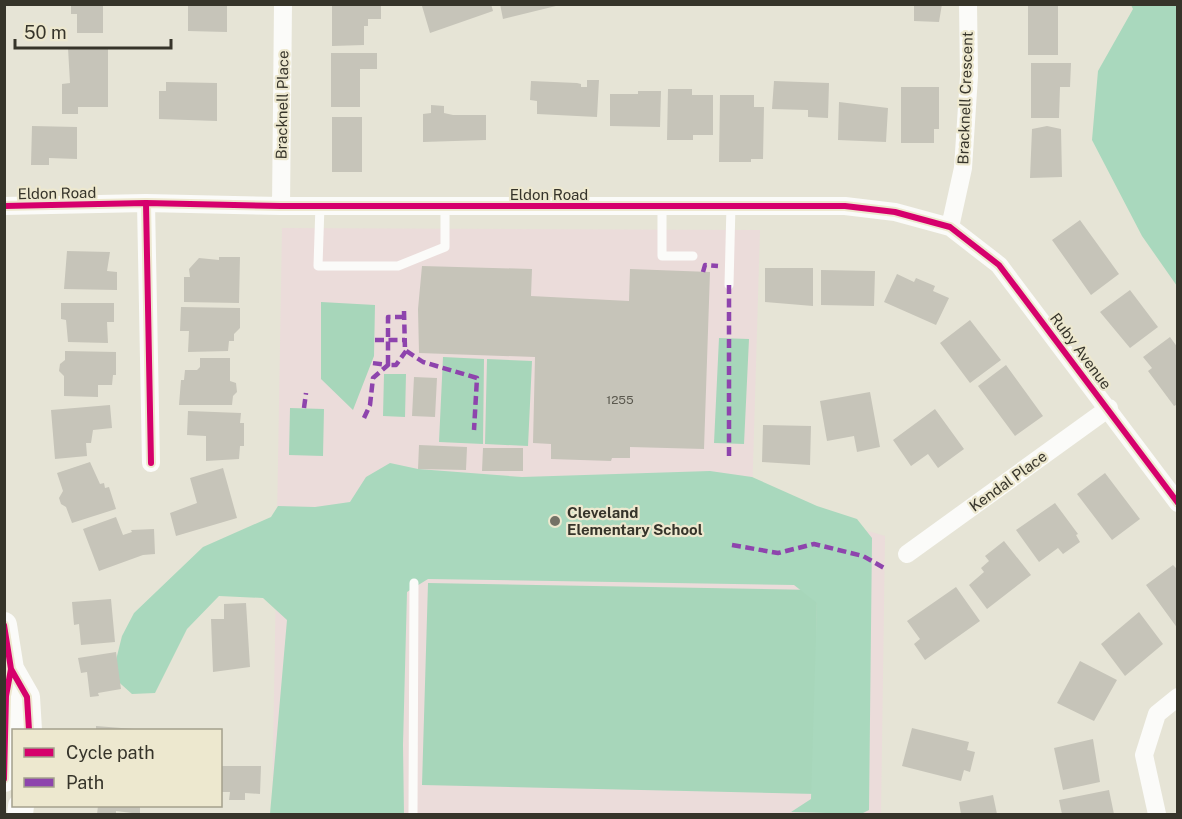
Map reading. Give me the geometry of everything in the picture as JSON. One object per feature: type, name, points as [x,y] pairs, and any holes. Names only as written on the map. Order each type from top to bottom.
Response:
[{"type":"main road","points":[[4,625],[11,669],[6,696],[4,779]]},
{"type":"main road","points":[[11,669],[27,697],[29,729]]},
{"type":"main road","points":[[5,750],[12,766]]},
{"type":"street","name":"Bracknell Place","points":[[281,206],[283,4]]},
{"type":"street","name":"Bracknell Crescent","points":[[950,227],[963,168],[969,76],[968,4]]},
{"type":"street","name":"Eldon Road","points":[[4,206],[146,203],[281,206],[845,206],[895,212],[950,227]]},
{"type":"street","points":[[146,203],[151,463]]},
{"type":"street","name":"Ruby Avenue","points":[[950,227],[999,265],[1109,408],[1178,503]]},
{"type":"street","name":"Kendal Place","points":[[906,554],[1109,408]]},
{"type":"street","points":[[1156,814],[1144,755],[1157,714],[1178,697]]},
{"type":"lane","points":[[320,205],[318,266],[398,266],[445,247],[445,206]]},
{"type":"lane","points":[[662,205],[662,256],[693,256]]},
{"type":"lane","points":[[729,285],[731,205]]},
{"type":"lane","points":[[413,814],[414,583]]},
{"type":"shaded area","name":"Cleveland Elementary School","points":[[282,228],[760,230],[752,498],[885,536],[881,814],[272,814]]},
{"type":"green space","points":[[1131,5],[1177,5],[1177,286],[1142,236],[1092,140],[1098,71],[1133,9]]},
{"type":"green space","points":[[321,302],[375,305],[374,356],[353,410],[321,379]]},
{"type":"green space","points":[[719,338],[749,339],[744,444],[714,443]]},
{"type":"green space","points":[[443,357],[484,359],[483,444],[439,442]]},
{"type":"green space","points":[[487,359],[532,361],[528,446],[485,444]]},
{"type":"green space","points":[[384,374],[406,374],[405,417],[383,416]]},
{"type":"green space","points":[[290,408],[324,409],[323,456],[289,455]]},
{"type":"green space","points":[[390,463],[418,469],[522,477],[710,471],[752,477],[817,506],[857,519],[872,538],[869,810],[861,814],[791,812],[811,799],[817,603],[794,585],[428,579],[407,592],[403,745],[404,814],[270,814],[287,620],[263,598],[219,596],[187,629],[155,693],[132,694],[112,676],[122,636],[134,613],[203,547],[271,517],[278,506],[315,507],[350,502],[366,477]]},
{"type":"green space","points":[[428,583],[817,590],[816,794],[422,785]]},
{"type":"building","points":[[71,4],[103,4],[103,33],[77,33],[77,14],[71,14]]},
{"type":"building","points":[[188,4],[227,4],[227,32],[188,31]]},
{"type":"building","points":[[332,4],[381,4],[381,19],[368,19],[368,26],[364,26],[364,45],[332,46]]},
{"type":"building","points":[[426,4],[491,4],[493,11],[430,33],[422,6]]},
{"type":"building","points":[[500,4],[559,4],[560,5],[503,19]]},
{"type":"building","points":[[914,4],[942,4],[939,22],[914,21]]},
{"type":"building","points":[[1028,4],[1058,4],[1058,55],[1028,55]]},
{"type":"building","points":[[68,48],[108,48],[108,107],[78,107],[78,114],[62,114],[62,84],[70,83]]},
{"type":"building","points":[[331,53],[377,53],[377,69],[360,69],[360,107],[331,107]]},
{"type":"building","points":[[1031,63],[1071,63],[1070,87],[1060,87],[1059,118],[1031,118]]},
{"type":"building","points":[[587,80],[599,80],[597,117],[537,114],[537,101],[530,100],[531,81],[577,83],[581,84],[581,87],[587,87]]},
{"type":"building","points":[[774,81],[829,83],[828,118],[808,117],[808,110],[772,109]]},
{"type":"building","points":[[166,82],[217,83],[217,121],[159,119],[159,91],[166,91]]},
{"type":"building","points":[[901,87],[939,87],[939,129],[934,129],[934,143],[901,143]]},
{"type":"building","points":[[668,89],[692,89],[692,95],[713,95],[713,135],[693,135],[693,140],[667,140]]},
{"type":"building","points":[[638,91],[661,91],[660,127],[610,126],[610,94],[638,94]]},
{"type":"building","points":[[720,95],[754,95],[754,107],[764,107],[763,159],[751,159],[751,162],[719,162]]},
{"type":"building","points":[[839,102],[888,108],[886,142],[838,140]]},
{"type":"building","points":[[431,105],[444,106],[444,113],[453,115],[486,115],[486,140],[423,142],[423,114],[431,113]]},
{"type":"building","points":[[332,117],[362,117],[362,172],[332,172]]},
{"type":"building","points":[[32,126],[77,127],[77,159],[49,158],[49,165],[31,165]]},
{"type":"building","points":[[1047,126],[1061,129],[1062,177],[1030,178],[1032,129]]},
{"type":"building","points":[[1080,220],[1119,274],[1091,295],[1052,240]]},
{"type":"building","points":[[67,251],[110,252],[107,271],[117,272],[117,290],[64,289]]},
{"type":"building","points":[[219,257],[240,257],[239,303],[184,302],[184,277],[190,277],[189,269],[199,258],[219,260]]},
{"type":"building","points":[[422,266],[532,269],[531,296],[629,301],[630,269],[710,272],[704,449],[630,447],[630,458],[612,458],[611,461],[551,459],[551,444],[533,443],[535,357],[419,353],[418,309]]},
{"type":"building","points":[[765,268],[813,268],[813,306],[765,302]]},
{"type":"building","points":[[821,270],[875,271],[874,306],[821,305]]},
{"type":"building","points":[[897,274],[914,282],[916,278],[935,286],[933,291],[949,298],[936,325],[884,302]]},
{"type":"building","points":[[1130,290],[1158,327],[1130,348],[1100,312]]},
{"type":"building","points":[[61,303],[114,303],[114,322],[107,322],[108,343],[68,342],[66,320],[61,319]]},
{"type":"building","points":[[181,307],[240,308],[240,328],[234,334],[234,341],[229,341],[228,351],[188,352],[189,331],[180,331]]},
{"type":"building","points":[[970,320],[1001,360],[970,383],[940,343]]},
{"type":"building","points":[[1170,337],[1178,348],[1178,404],[1174,406],[1148,371],[1152,368],[1143,357]]},
{"type":"building","points":[[65,351],[116,352],[116,375],[113,375],[112,385],[98,385],[98,397],[64,396],[64,376],[59,371],[60,364],[65,360]]},
{"type":"building","points":[[200,358],[230,358],[230,381],[236,383],[237,392],[233,396],[232,405],[179,405],[181,380],[184,380],[185,370],[197,370],[200,367]]},
{"type":"building","points":[[1006,365],[1043,416],[1015,436],[978,386]]},
{"type":"building","points":[[414,377],[437,378],[435,417],[412,416]]},
{"type":"building","points":[[870,392],[880,447],[857,452],[854,436],[827,441],[820,401]]},
{"type":"building","points":[[110,405],[112,428],[93,430],[91,443],[86,443],[87,456],[55,459],[51,410]]},
{"type":"building","points":[[935,409],[964,449],[938,468],[928,454],[911,466],[893,440]]},
{"type":"building","points":[[188,411],[241,413],[240,423],[244,423],[244,446],[240,446],[239,459],[206,461],[206,436],[187,435]]},
{"type":"building","points":[[763,425],[811,426],[810,465],[762,462]]},
{"type":"building","points":[[419,445],[467,447],[466,470],[418,469]]},
{"type":"building","points":[[483,448],[523,448],[523,471],[482,471]]},
{"type":"building","points":[[90,462],[100,484],[104,483],[105,488],[109,487],[116,509],[72,523],[66,507],[61,504],[59,498],[63,491],[57,473]]},
{"type":"building","points":[[223,468],[237,518],[176,536],[170,513],[197,503],[190,478]]},
{"type":"building","points":[[1105,473],[1140,519],[1112,540],[1077,494]]},
{"type":"building","points":[[1055,503],[1078,534],[1076,535],[1080,542],[1063,554],[1058,548],[1039,562],[1016,530]]},
{"type":"building","points":[[116,517],[123,535],[132,532],[131,530],[154,529],[155,554],[143,555],[99,571],[83,529]]},
{"type":"building","points":[[1004,541],[1031,575],[987,609],[969,585],[984,572],[981,568],[989,561],[985,556]]},
{"type":"building","points":[[1173,565],[1178,570],[1178,629],[1146,585]]},
{"type":"building","points":[[956,587],[980,621],[925,660],[914,644],[920,639],[907,621]]},
{"type":"building","points":[[111,599],[115,642],[81,645],[79,624],[74,625],[72,602]]},
{"type":"building","points":[[246,603],[250,667],[213,672],[211,619],[224,619],[224,604]]},
{"type":"building","points":[[1139,612],[1163,644],[1125,676],[1101,644]]},
{"type":"building","points":[[116,652],[121,689],[98,693],[99,696],[90,697],[87,672],[81,673],[78,658]]},
{"type":"building","points":[[1080,661],[1117,680],[1094,721],[1057,703]]},
{"type":"building","points":[[96,726],[134,729],[96,729]]},
{"type":"building","points":[[912,728],[969,742],[967,750],[975,752],[970,772],[964,770],[961,781],[902,766]]},
{"type":"building","points":[[1093,739],[1100,782],[1063,790],[1054,748]]},
{"type":"building","points":[[222,766],[261,766],[260,794],[245,793],[245,800],[229,800],[230,792],[222,792]]},
{"type":"building","points":[[1109,790],[1114,814],[1062,814],[1059,800]]},
{"type":"building","points":[[993,795],[997,814],[961,814],[959,802]]},
{"type":"building","points":[[98,807],[140,807],[140,814],[116,811],[116,814],[97,814]]},
{"type":"marked path","points":[[703,272],[705,265],[718,266]]},
{"type":"marked path","points":[[729,285],[729,456]]},
{"type":"marked path","points":[[404,311],[405,350],[423,362],[477,378],[474,430]]},
{"type":"marked path","points":[[404,317],[388,317],[388,365],[396,365],[406,351]]},
{"type":"marked path","points":[[375,340],[405,340]]},
{"type":"marked path","points":[[364,418],[370,405],[373,378],[388,365],[372,363]]},
{"type":"marked path","points":[[304,408],[306,393]]},
{"type":"marked path","points":[[732,545],[778,553],[814,544],[863,556],[886,569]]},
{"type":"cycle path","points":[[146,203],[151,463]]},
{"type":"cycle path","points":[[4,206],[146,203],[281,206],[845,206],[895,212],[950,227],[999,265],[1178,503]]},
{"type":"cycle path","points":[[4,625],[11,669],[27,697],[29,729]]},
{"type":"cycle path","points":[[4,779],[6,696],[11,669]]},
{"type":"place","name":"Cleveland Elementary School","points":[[555,521]]}]
